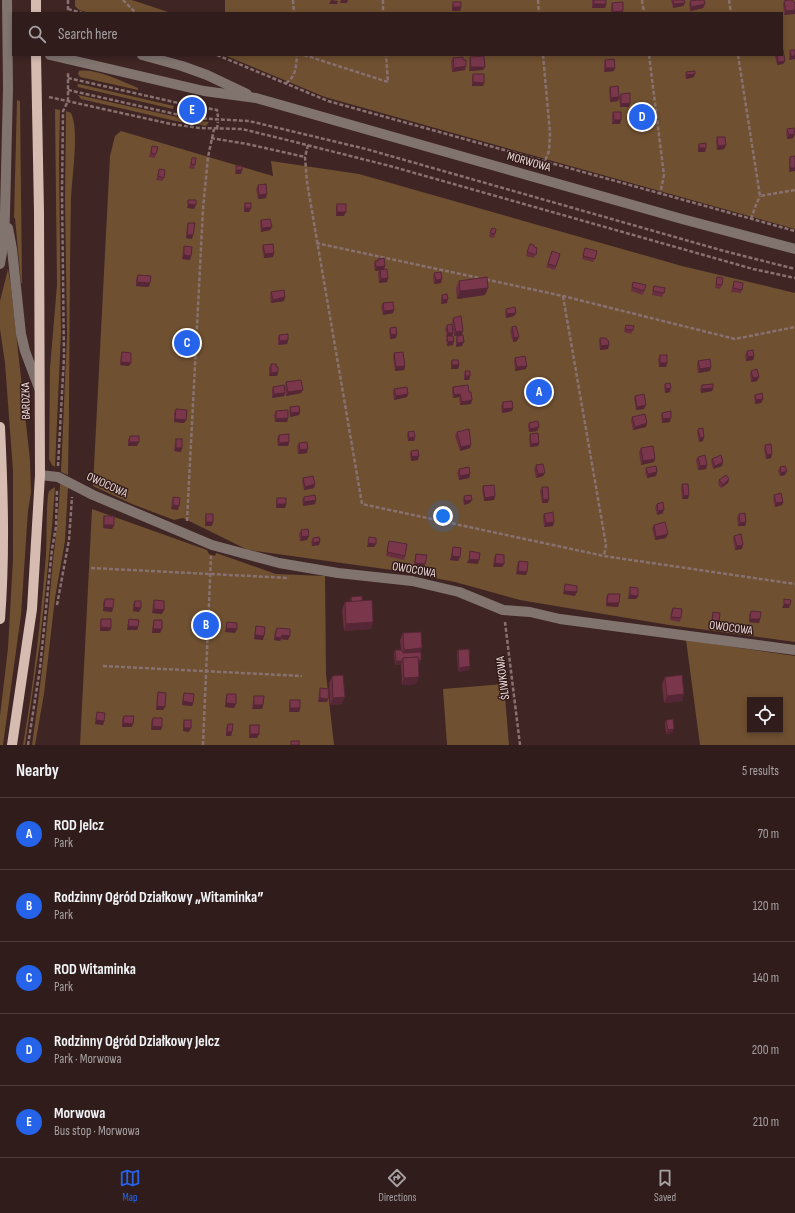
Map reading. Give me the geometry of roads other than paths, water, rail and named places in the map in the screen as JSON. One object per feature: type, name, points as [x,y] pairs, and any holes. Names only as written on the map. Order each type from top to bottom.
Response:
[{"type":"main road","points":[[36,0],[36,12]]},
{"type":"main road","name":"BARDZKA","points":[[12,745],[32,609],[40,475],[39,212],[36,56]]},
{"type":"main road","points":[[0,427],[4,500],[0,619]]},
{"type":"street","points":[[0,264],[4,241],[5,212],[8,88],[7,0]]},
{"type":"street","name":"MORWOWA","points":[[54,56],[204,91],[256,98],[674,217],[795,249]]},
{"type":"street","name":"MORWOWA","points":[[146,56],[182,66],[213,78],[256,98]]},
{"type":"street","points":[[5,212],[12,249],[21,334],[25,351],[39,388]]},
{"type":"street","name":"OWOCOWA","points":[[40,475],[58,477],[93,495],[212,545],[280,563],[338,573],[412,581],[459,592],[503,610],[530,612],[560,619],[795,650]]},
{"type":"place","name":"Morwowa","points":[[192,110]]},
{"type":"place","name":"Rodzinny Ogród Działkowy Jelcz","points":[[642,117]]},
{"type":"place","name":"ROD Witaminka","points":[[187,343]]},
{"type":"place","name":"ROD Jelcz","points":[[539,392]]},
{"type":"place","name":"Rodzinny Ogród Działkowy „Witaminka”","points":[[206,625]]}]
